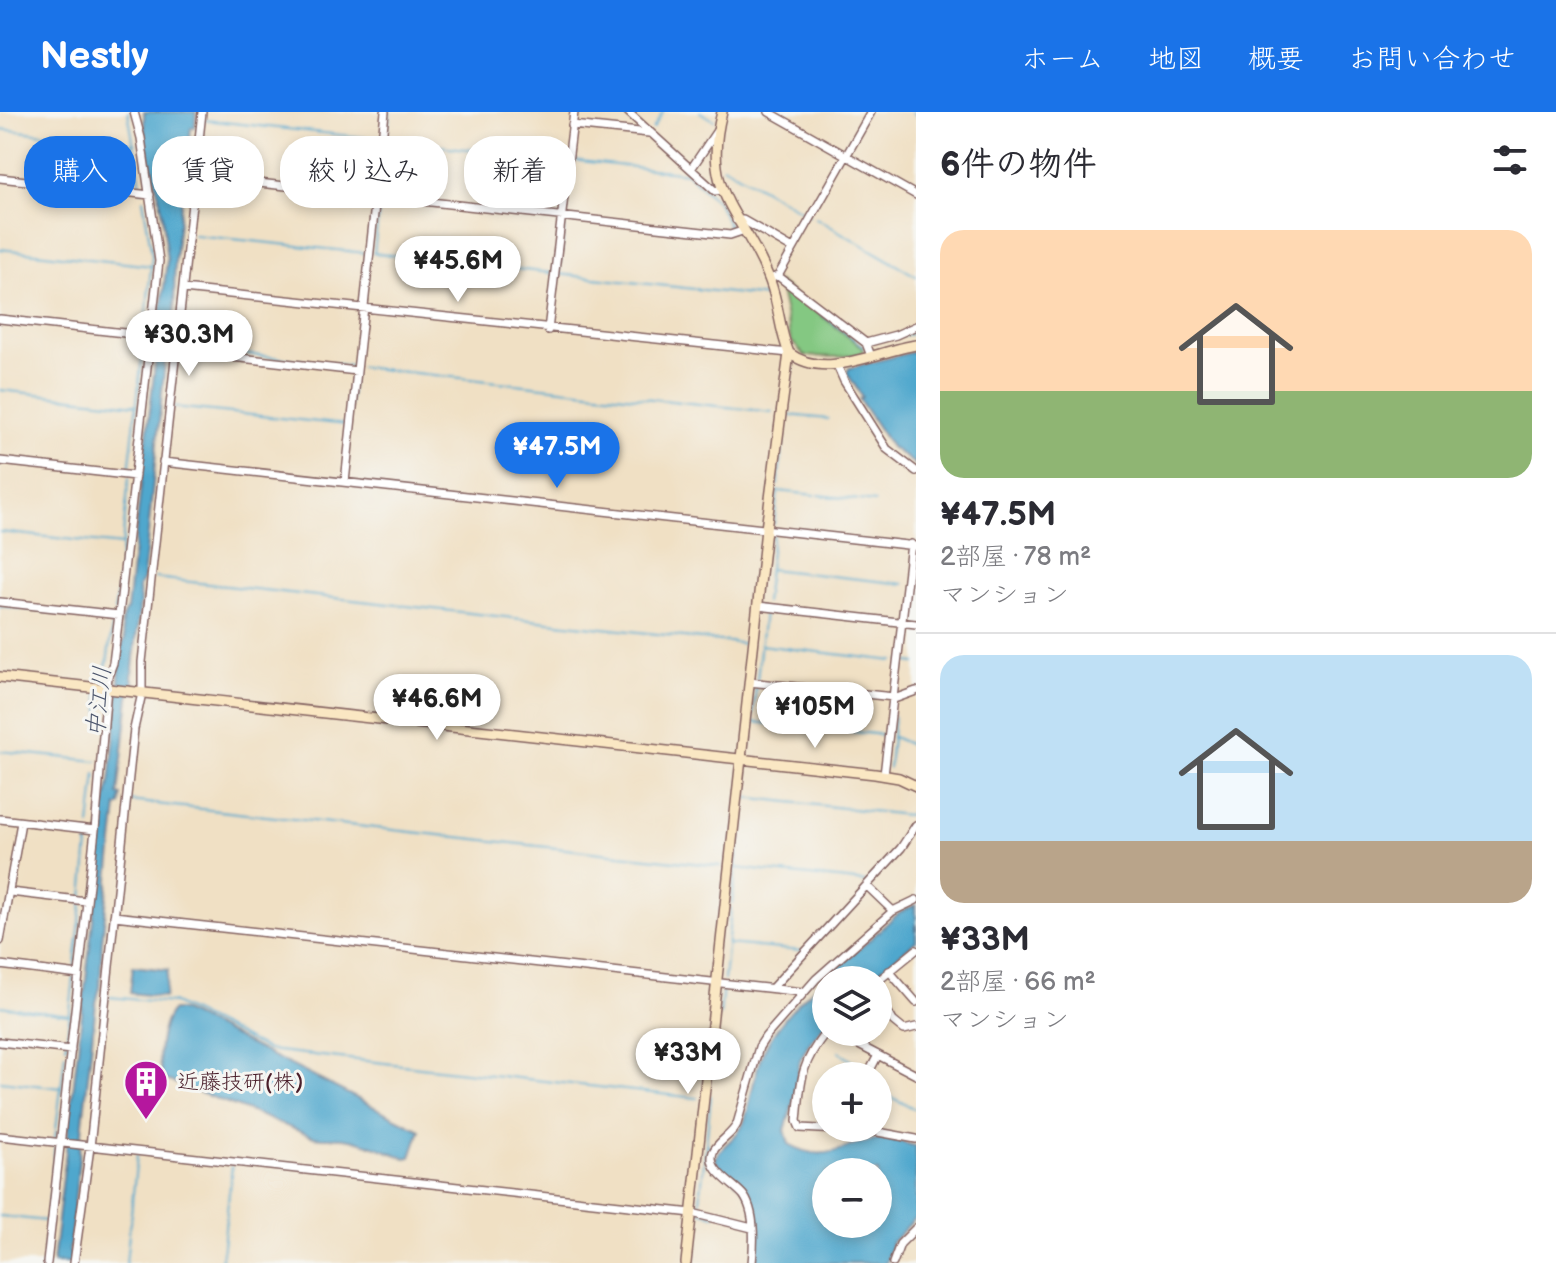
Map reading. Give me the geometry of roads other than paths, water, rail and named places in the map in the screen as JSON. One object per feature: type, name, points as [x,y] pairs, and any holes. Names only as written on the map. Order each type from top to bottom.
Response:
[{"type":"street","points":[[47,1263],[95,830],[108,676],[113,663],[119,615],[159,261],[141,138],[134,112]]},
{"type":"street","points":[[200,136],[202,112]]},
{"type":"street","points":[[382,136],[385,112]]},
{"type":"street","points":[[548,330],[574,112]]},
{"type":"street","points":[[628,112],[715,191],[722,190]]},
{"type":"street","points":[[722,112],[716,156],[722,190],[742,231],[774,277],[866,343],[871,356]]},
{"type":"street","points":[[769,112],[916,195]]},
{"type":"street","points":[[686,1263],[766,529],[789,353],[774,277],[871,112]]},
{"type":"street","points":[[572,125],[651,134]]},
{"type":"street","points":[[691,169],[718,129]]},
{"type":"street","points":[[0,178],[150,195]]},
{"type":"street","points":[[448,204],[730,235],[742,231]]},
{"type":"street","points":[[74,1263],[192,208]]},
{"type":"street","points":[[345,482],[375,208]]},
{"type":"street","points":[[736,220],[743,220],[793,249]]},
{"type":"street","points":[[183,289],[548,330],[789,353],[804,361],[837,365],[916,345]]},
{"type":"street","points":[[0,319],[151,336]]},
{"type":"street","points":[[866,343],[916,326]]},
{"type":"street","points":[[177,351],[357,371]]},
{"type":"street","points":[[837,365],[887,449],[916,471]]},
{"type":"street","points":[[0,461],[135,476]]},
{"type":"street","points":[[163,462],[913,545],[884,775]]},
{"type":"street","points":[[0,602],[119,615]]},
{"type":"street","points":[[758,606],[916,624]]},
{"type":"street","points":[[0,677],[884,775],[916,786]]},
{"type":"street","points":[[749,682],[894,698],[916,691]]},
{"type":"street","points":[[0,819],[95,830]]},
{"type":"street","points":[[0,941],[21,822]]},
{"type":"street","points":[[773,987],[901,848],[916,825]]},
{"type":"street","points":[[867,886],[893,911]]},
{"type":"street","points":[[10,892],[86,901]]},
{"type":"street","points":[[752,1263],[754,1241],[748,1202],[718,1171],[713,1153],[733,1133],[737,1124],[759,1047],[803,992],[893,911],[916,900]]},
{"type":"street","points":[[114,916],[803,992]]},
{"type":"street","points":[[892,969],[916,950]]},
{"type":"street","points":[[0,965],[79,975]]},
{"type":"street","points":[[892,974],[916,1002]]},
{"type":"street","points":[[892,1017],[904,1030],[916,1027]]},
{"type":"street","points":[[0,1042],[71,1050]]},
{"type":"street","points":[[812,1128],[800,1128],[797,1121],[802,1075],[807,1058],[816,1046]]},
{"type":"street","points":[[861,1046],[916,1075]]},
{"type":"street","points":[[874,1062],[878,1055]]},
{"type":"street","points":[[892,1135],[916,1139]]},
{"type":"street","points":[[0,1136],[692,1213],[752,1228]]},
{"type":"street","points":[[894,1262],[900,1244],[916,1228]]},
{"type":"water","points":[[144,112],[196,112],[195,127],[191,128],[190,136],[152,136],[152,168]]},
{"type":"water","points":[[161,208],[181,208],[173,326],[165,362],[143,579],[139,586],[132,677],[134,685],[129,697],[118,794],[121,795],[120,806],[117,806],[102,942],[100,987],[70,1263],[53,1263],[98,876],[98,842],[110,781],[121,648],[125,639],[122,620],[127,609],[167,260]]},
{"type":"water","points":[[916,351],[916,465],[891,447],[859,399],[862,397],[847,373],[849,368]]},
{"type":"water","points":[[916,905],[916,941],[885,966],[838,966],[890,920]]},
{"type":"water","points":[[133,966],[168,970],[165,997],[130,993]]},
{"type":"water","points":[[812,990],[812,1040],[800,1060],[785,1130],[789,1144],[814,1153],[835,1151],[863,1142],[892,1140],[916,1146],[916,1218],[892,1242],[886,1263],[755,1263],[757,1234],[752,1204],[742,1188],[715,1160],[741,1128],[763,1052],[783,1020]]},
{"type":"water","points":[[173,1010],[181,1010],[420,1130],[411,1157],[351,1139],[311,1136],[165,1080],[160,1065],[160,1044],[168,1016]]},
{"type":"waterway","points":[[128,112],[142,191]]},
{"type":"waterway","points":[[387,136],[390,112]]},
{"type":"waterway","points":[[653,129],[663,112]]},
{"type":"waterway","points":[[700,112],[714,120]]},
{"type":"waterway","points":[[912,112],[916,115]]},
{"type":"waterway","points":[[205,120],[351,136]]},
{"type":"waterway","points":[[0,129],[63,136]]},
{"type":"waterway","points":[[448,147],[464,149]]},
{"type":"waterway","points":[[576,161],[687,173],[718,202],[731,231]]},
{"type":"waterway","points":[[723,166],[809,215]]},
{"type":"waterway","points":[[143,199],[152,255],[145,331]]},
{"type":"waterway","points":[[374,253],[379,208]]},
{"type":"waterway","points":[[566,214],[567,208]]},
{"type":"waterway","points":[[816,218],[916,276]]},
{"type":"waterway","points":[[559,274],[565,221]]},
{"type":"waterway","points":[[194,235],[366,253]]},
{"type":"waterway","points":[[0,249],[152,266]]},
{"type":"waterway","points":[[373,253],[551,273]]},
{"type":"waterway","points":[[558,274],[767,297]]},
{"type":"waterway","points":[[807,302],[864,347]]},
{"type":"waterway","points":[[902,336],[916,330]]},
{"type":"waterway","points":[[129,472],[144,339]]},
{"type":"waterway","points":[[179,347],[354,366]]},
{"type":"waterway","points":[[360,367],[772,412]]},
{"type":"waterway","points":[[787,408],[792,368]]},
{"type":"waterway","points":[[173,407],[347,425],[353,375]]},
{"type":"waterway","points":[[0,390],[136,405]]},
{"type":"waterway","points":[[788,415],[828,419]]},
{"type":"waterway","points":[[778,485],[786,417]]},
{"type":"waterway","points":[[115,611],[129,478]]},
{"type":"waterway","points":[[774,524],[778,491],[815,495]]},
{"type":"waterway","points":[[819,495],[875,502]]},
{"type":"waterway","points":[[0,532],[122,545]]},
{"type":"waterway","points":[[765,603],[773,534]]},
{"type":"waterway","points":[[769,569],[904,584]]},
{"type":"waterway","points":[[155,578],[747,644]]},
{"type":"waterway","points":[[0,606],[114,620]]},
{"type":"waterway","points":[[757,680],[764,611]]},
{"type":"waterway","name":"中江川","points":[[99,682],[107,663],[113,621]]},
{"type":"waterway","points":[[760,645],[894,661]]},
{"type":"waterway","points":[[901,661],[916,663]]},
{"type":"waterway","points":[[750,745],[756,686]]},
{"type":"waterway","name":"中江川","points":[[98,693],[101,719]]},
{"type":"waterway","points":[[889,768],[894,716]]},
{"type":"waterway","points":[[752,722],[885,735]]},
{"type":"waterway","points":[[893,737],[916,747]]},
{"type":"waterway","points":[[0,751],[97,761]]},
{"type":"waterway","points":[[90,826],[96,773]]},
{"type":"waterway","points":[[740,829],[746,774]]},
{"type":"waterway","points":[[744,797],[916,816]]},
{"type":"waterway","points":[[129,801],[720,866]]},
{"type":"waterway","points":[[83,898],[89,832]]},
{"type":"waterway","points":[[732,903],[740,834]]},
{"type":"waterway","points":[[736,868],[865,882]]},
{"type":"waterway","points":[[74,972],[82,903]]},
{"type":"waterway","points":[[724,980],[731,908]]},
{"type":"waterway","points":[[728,944],[802,951]]},
{"type":"waterway","points":[[66,1046],[74,977]]},
{"type":"waterway","points":[[720,1015],[723,987]]},
{"type":"waterway","points":[[109,997],[172,1003]]},
{"type":"waterway","points":[[172,1002],[268,1050],[697,1098]]},
{"type":"waterway","points":[[0,1006],[69,1015]]},
{"type":"waterway","points":[[839,1052],[854,1062]]},
{"type":"waterway","points":[[55,1139],[65,1053]]},
{"type":"waterway","points":[[0,1081],[62,1088]]},
{"type":"waterway","points":[[711,1096],[706,1144],[712,1148]]},
{"type":"waterway","points":[[892,1098],[911,1107]]},
{"type":"waterway","points":[[699,1210],[706,1144]]},
{"type":"waterway","points":[[43,1263],[55,1146]]},
{"type":"waterway","points":[[126,1263],[137,1155]]},
{"type":"waterway","points":[[221,1263],[232,1166]]},
{"type":"waterway","points":[[699,1211],[715,1215]]},
{"type":"waterway","points":[[0,1216],[47,1221]]},
{"type":"waterway","points":[[693,1263],[698,1217]]},
{"type":"place","name":"近藤技研(株)","points":[[146,1121]]}]
